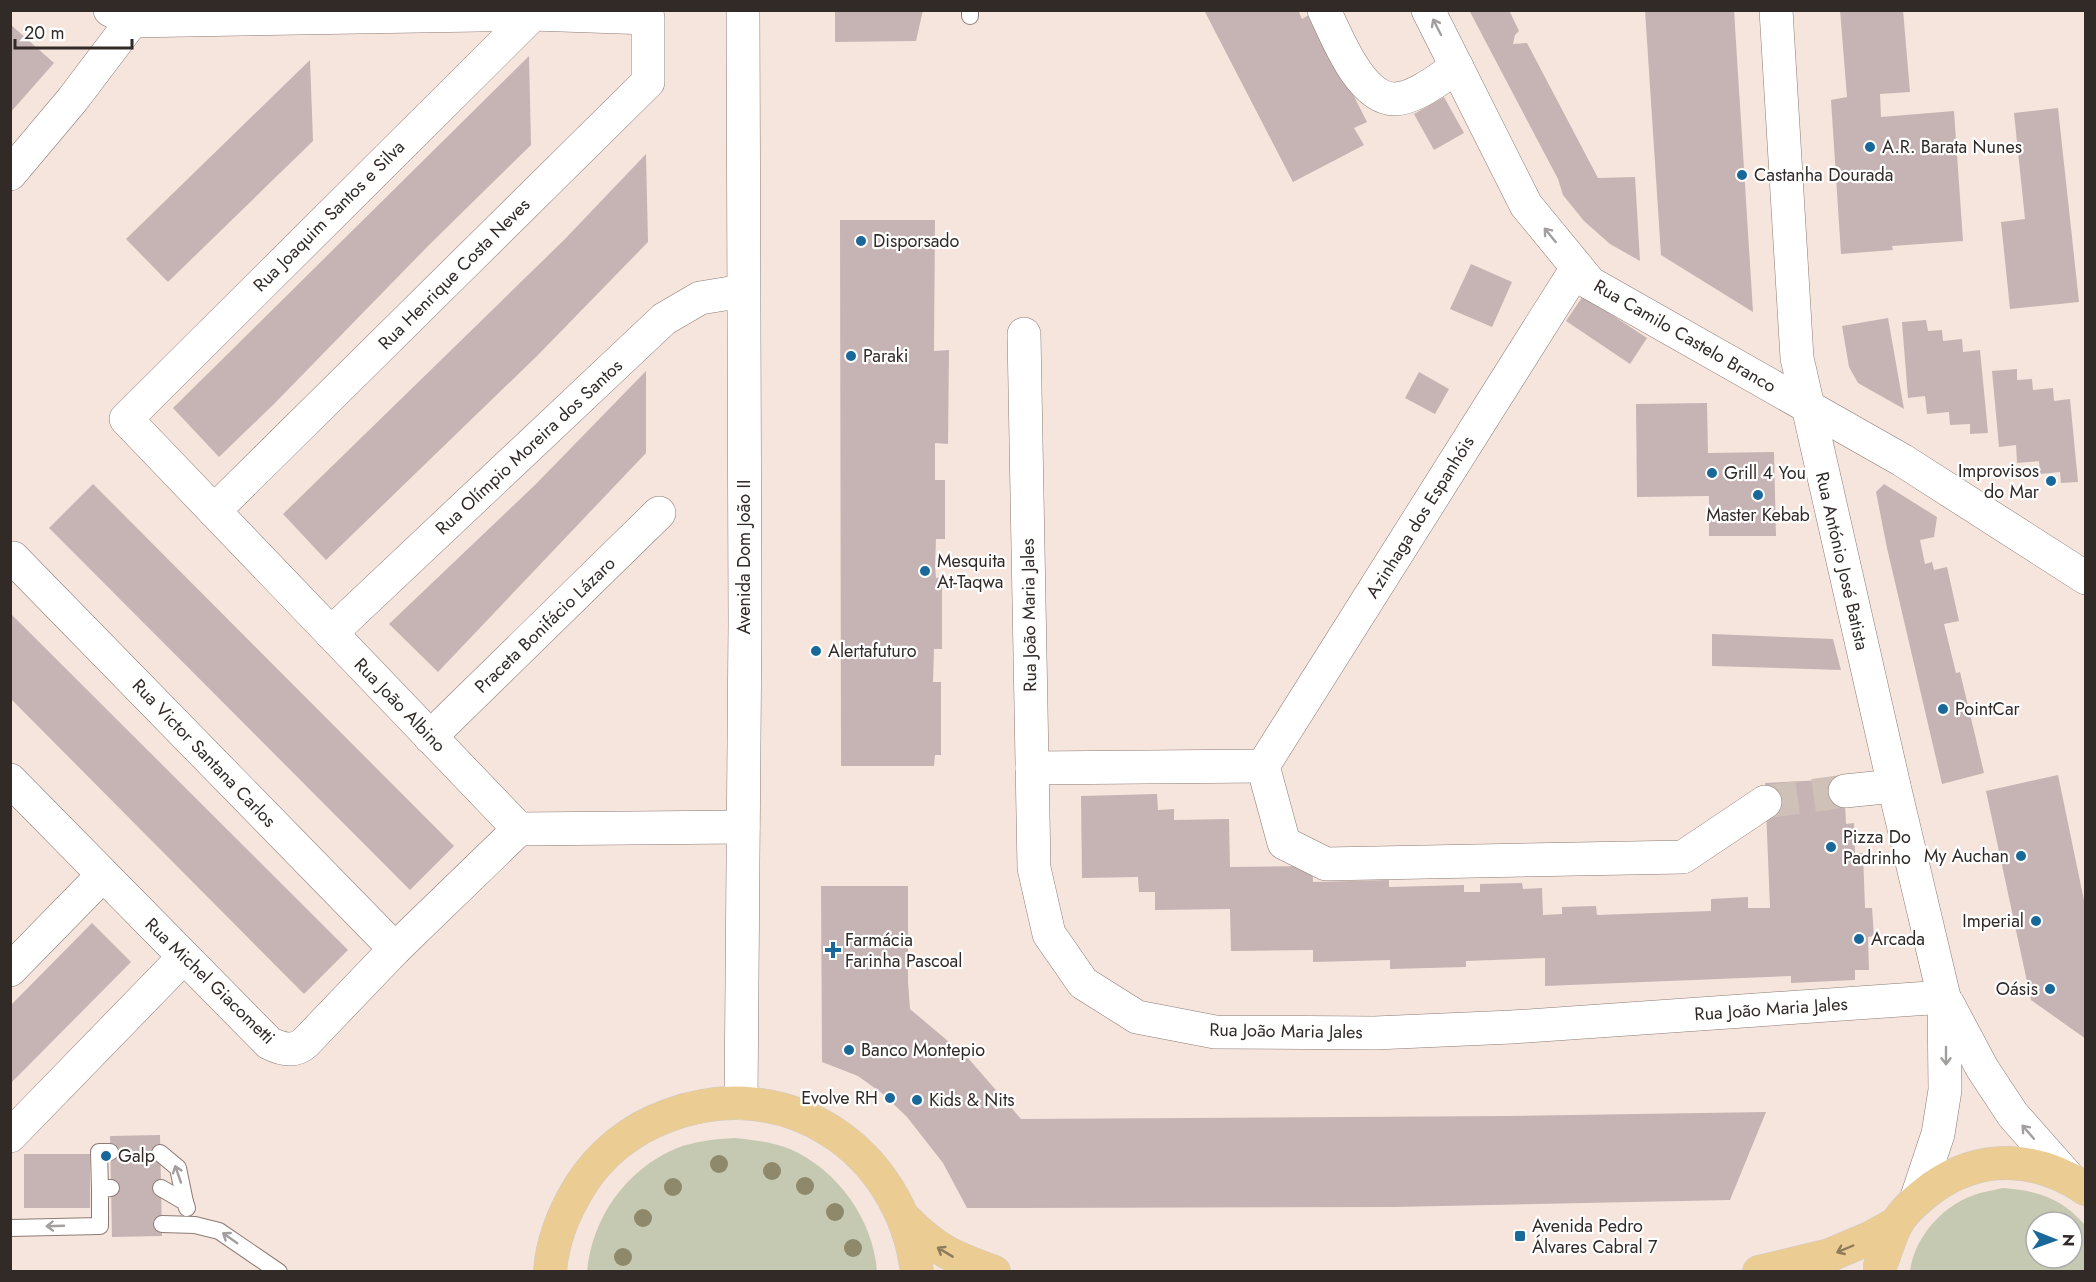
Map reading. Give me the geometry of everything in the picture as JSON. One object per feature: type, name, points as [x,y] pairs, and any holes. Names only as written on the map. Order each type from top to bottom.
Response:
[{"type":"main road","points":[[550,1272],[558,1231],[569,1204],[585,1178],[604,1155],[628,1136],[653,1121],[691,1108],[711,1104],[741,1103],[776,1107],[810,1119],[840,1137],[867,1160],[889,1188],[906,1220],[915,1251],[917,1272]]},
{"type":"main road","points":[[1760,1272],[1830,1255],[1870,1238],[1949,1176],[1988,1163],[2028,1163],[2076,1182]]},
{"type":"main road","points":[[1880,1272],[1880,1266],[1906,1212]]},
{"type":"main road","points":[[906,1220],[927,1241],[952,1257],[994,1272]]},
{"type":"street","name":"Avenida Dom João II","points":[[741,1103],[745,623],[743,10]]},
{"type":"street","points":[[1324,10],[1351,64],[1374,93],[1394,99],[1417,92],[1456,67]]},
{"type":"street","name":"Rua Camilo Castelo Branco","points":[[1428,10],[1526,205],[1590,283],[1902,460],[2085,578]]},
{"type":"street","name":"Rua António José Batista","points":[[1776,10],[1797,358],[1944,998],[1945,1090],[1938,1134],[1906,1212]]},
{"type":"street","points":[[10,174],[73,99],[125,14],[533,14]]},
{"type":"street","name":"Rua Henrique Costa Neves","points":[[214,511],[648,82],[648,18],[533,14]]},
{"type":"street","name":"Rua Joaquim Santos e Silva","points":[[126,419],[533,14]]},
{"type":"street","name":"Azinhaga dos Espanhóis","points":[[1263,766],[1577,268]]},
{"type":"street","name":"Rua Olímpio Moreira dos Santos","points":[[331,633],[664,319],[700,298],[743,291]]},
{"type":"street","name":"Rua João Maria Jales","points":[[1024,334],[1034,868],[1049,934],[1083,983],[1137,1017],[1215,1032],[1375,1033],[1512,1027],[1944,998]]},
{"type":"street","name":"Rua João Albino","points":[[126,419],[519,829]]},
{"type":"street","name":"Praceta Bonifácio Lázaro","points":[[430,737],[660,513]]},
{"type":"street","name":"Rua Victor Santana Carlos","points":[[13,558],[395,949]]},
{"type":"street","points":[[1032,768],[1263,766],[1284,843],[1326,864],[1683,857],[1765,802]]},
{"type":"street","name":"Rua Michel Giacometti","points":[[10,780],[269,1042],[288,1050],[301,1047],[306,1043],[395,949],[519,829]]},
{"type":"street","points":[[1845,791],[1894,786]]},
{"type":"street","points":[[519,829],[743,827]]},
{"type":"street","points":[[10,970],[103,875]]},
{"type":"street","points":[[10,1136],[184,957]]},
{"type":"street","name":"Rua António José Batista","points":[[1944,998],[1982,1068],[2013,1115],[2076,1182]]},
{"type":"lane","points":[[10,1228],[100,1226],[106,1189],[99,1152],[111,1152]]},
{"type":"lane","points":[[160,1153],[178,1168],[185,1202],[195,1225]]},
{"type":"lane","points":[[161,1188],[185,1202]]},
{"type":"lane","points":[[162,1224],[195,1225],[219,1230],[279,1272]]},
{"type":"green space","points":[[735,1138],[770,1143],[790,1149],[807,1158],[838,1183],[850,1199],[868,1233],[877,1271],[587,1271],[590,1251],[604,1214],[627,1182],[659,1157],[677,1148],[706,1141]]},
{"type":"green space","points":[[2003,1188],[2028,1191],[2058,1202],[2067,1208],[2069,1210],[2024,1210],[2024,1270],[2084,1270],[2084,1224],[2085,1271],[1910,1271],[1918,1245],[1934,1222],[1955,1204],[1980,1193]]},
{"type":"building","points":[[835,10],[923,10],[916,41],[835,42]]},
{"type":"building","points":[[1204,10],[1298,10],[1302,19],[1312,13],[1367,122],[1354,128],[1364,145],[1293,182]]},
{"type":"building","points":[[1469,10],[1509,10],[1519,31],[1515,35],[1513,44],[1527,43],[1598,178],[1635,177],[1640,261],[1610,244],[1584,221],[1563,195],[1558,179]]},
{"type":"building","points":[[1645,10],[1734,10],[1753,312],[1661,255]]},
{"type":"building","points":[[1840,10],[1903,10],[1910,92],[1880,94],[1881,117],[1954,111],[1963,241],[1892,246],[1893,250],[1841,254],[1831,100],[1847,97]]},
{"type":"building","points":[[10,24],[54,63],[10,113]]},
{"type":"building","points":[[529,56],[531,145],[219,457],[173,408]]},
{"type":"building","points":[[310,60],[313,141],[168,282],[126,239]]},
{"type":"building","points":[[1444,97],[1464,133],[1434,150],[1414,114]]},
{"type":"building","points":[[2058,108],[2079,302],[2010,309],[2001,222],[2025,219],[2014,113]]},
{"type":"building","points":[[646,154],[648,242],[537,356],[326,560],[283,514],[564,240]]},
{"type":"building","points":[[840,220],[935,220],[934,351],[949,350],[948,444],[935,443],[935,480],[945,480],[945,539],[936,539],[936,578],[942,577],[942,649],[934,649],[933,682],[941,682],[941,755],[935,755],[934,766],[841,766]]},
{"type":"building","points":[[1471,264],[1512,282],[1492,327],[1450,309]]},
{"type":"building","points":[[1583,296],[1647,338],[1630,364],[1566,321]]},
{"type":"building","points":[[1888,318],[1904,409],[1858,383],[1849,367],[1842,326]]},
{"type":"building","points":[[1926,320],[1928,331],[1942,330],[1943,341],[1962,339],[1963,352],[1980,350],[1988,433],[1970,434],[1970,424],[1950,425],[1949,412],[1927,414],[1925,396],[1908,398],[1902,322]]},
{"type":"building","points":[[2017,369],[2017,380],[2032,379],[2033,390],[2053,388],[2054,401],[2070,399],[2078,482],[2061,483],[2060,472],[2040,474],[2039,461],[2017,463],[2016,445],[1999,447],[1992,371]]},
{"type":"building","points":[[646,371],[646,453],[438,672],[389,624],[536,484]]},
{"type":"building","points":[[1419,372],[1449,389],[1435,414],[1405,398]]},
{"type":"building","points":[[1707,403],[1708,453],[1774,452],[1776,536],[1709,536],[1709,496],[1637,497],[1636,404]]},
{"type":"building","points":[[93,484],[454,846],[410,890],[49,528]]},
{"type":"building","points":[[1884,484],[1937,517],[1934,537],[1920,540],[1925,564],[1932,562],[1934,570],[1947,567],[1959,621],[1944,624],[1956,673],[1960,672],[1984,773],[1942,784],[1876,492]]},
{"type":"building","points":[[10,613],[348,950],[304,994],[10,698]]},
{"type":"building","points":[[1712,634],[1833,639],[1841,670],[1712,666]]},
{"type":"building","points":[[2058,775],[2086,910],[2086,1039],[2031,1000],[1986,791]]},
{"type":"building","points":[[1844,779],[1846,824],[1854,823],[1855,853],[1863,853],[1865,908],[1872,908],[1874,936],[1868,937],[1869,970],[1855,970],[1855,980],[1791,983],[1791,976],[1545,986],[1545,958],[1466,961],[1466,967],[1390,969],[1390,960],[1313,962],[1313,950],[1231,951],[1230,909],[1155,910],[1155,892],[1139,892],[1138,877],[1082,878],[1081,796],[1157,794],[1158,810],[1174,809],[1174,820],[1229,819],[1230,867],[1312,866],[1313,882],[1389,880],[1389,887],[1464,885],[1464,892],[1480,892],[1480,884],[1522,883],[1523,889],[1542,888],[1543,915],[1562,914],[1562,907],[1596,906],[1597,915],[1711,911],[1711,899],[1748,897],[1748,908],[1770,908],[1765,783]]},
{"type":"building","points":[[821,886],[908,886],[910,1009],[968,1058],[1021,1119],[1766,1112],[1730,1200],[1393,1207],[967,1208],[943,1163],[907,1117],[883,1094],[858,1076],[822,1062]]},
{"type":"building","points":[[92,923],[131,962],[10,1084],[10,1006]]},
{"type":"building","points":[[160,1135],[162,1236],[112,1237],[110,1136]]},
{"type":"building","points":[[24,1154],[90,1154],[90,1208],[24,1208]]},
{"type":"tunnel","points":[[1765,802],[1845,791]]},
{"type":"place","name":"A.R. Barata Nunes","points":[[1870,147]]},
{"type":"place","name":"Castanha Dourada","points":[[1742,175]]},
{"type":"place","name":"Disporsado","points":[[861,241]]},
{"type":"place","name":"Paraki","points":[[851,356]]},
{"type":"place","name":"Grill 4 You","points":[[1712,473]]},
{"type":"place","name":"Improvisos do Mar","points":[[2051,481]]},
{"type":"place","name":"Master Kebab","points":[[1758,495]]},
{"type":"place","name":"Mesquita At-Taqwa","points":[[925,571]]},
{"type":"place","name":"Alertafuturo","points":[[816,651]]},
{"type":"place","name":"PointCar","points":[[1943,709]]},
{"type":"place","name":"Pizza Do Padrinho","points":[[1831,847]]},
{"type":"place","name":"My Auchan","points":[[2021,856]]},
{"type":"place","name":"Imperial","points":[[2036,921]]},
{"type":"place","name":"Arcada","points":[[1859,939]]},
{"type":"place","name":"Farmácia Farinha Pascoal","points":[[833,950]]},
{"type":"place","name":"Oásis","points":[[2050,989]]},
{"type":"place","name":"Banco Montepio","points":[[849,1050]]},
{"type":"place","name":"Evolve RH","points":[[890,1098]]},
{"type":"place","name":"Kids & Nits","points":[[917,1100]]},
{"type":"place","name":"Galp","points":[[106,1156]]},
{"type":"place","name":"Avenida Pedro Álvares Cabral 7","points":[[1520,1236]]}]
